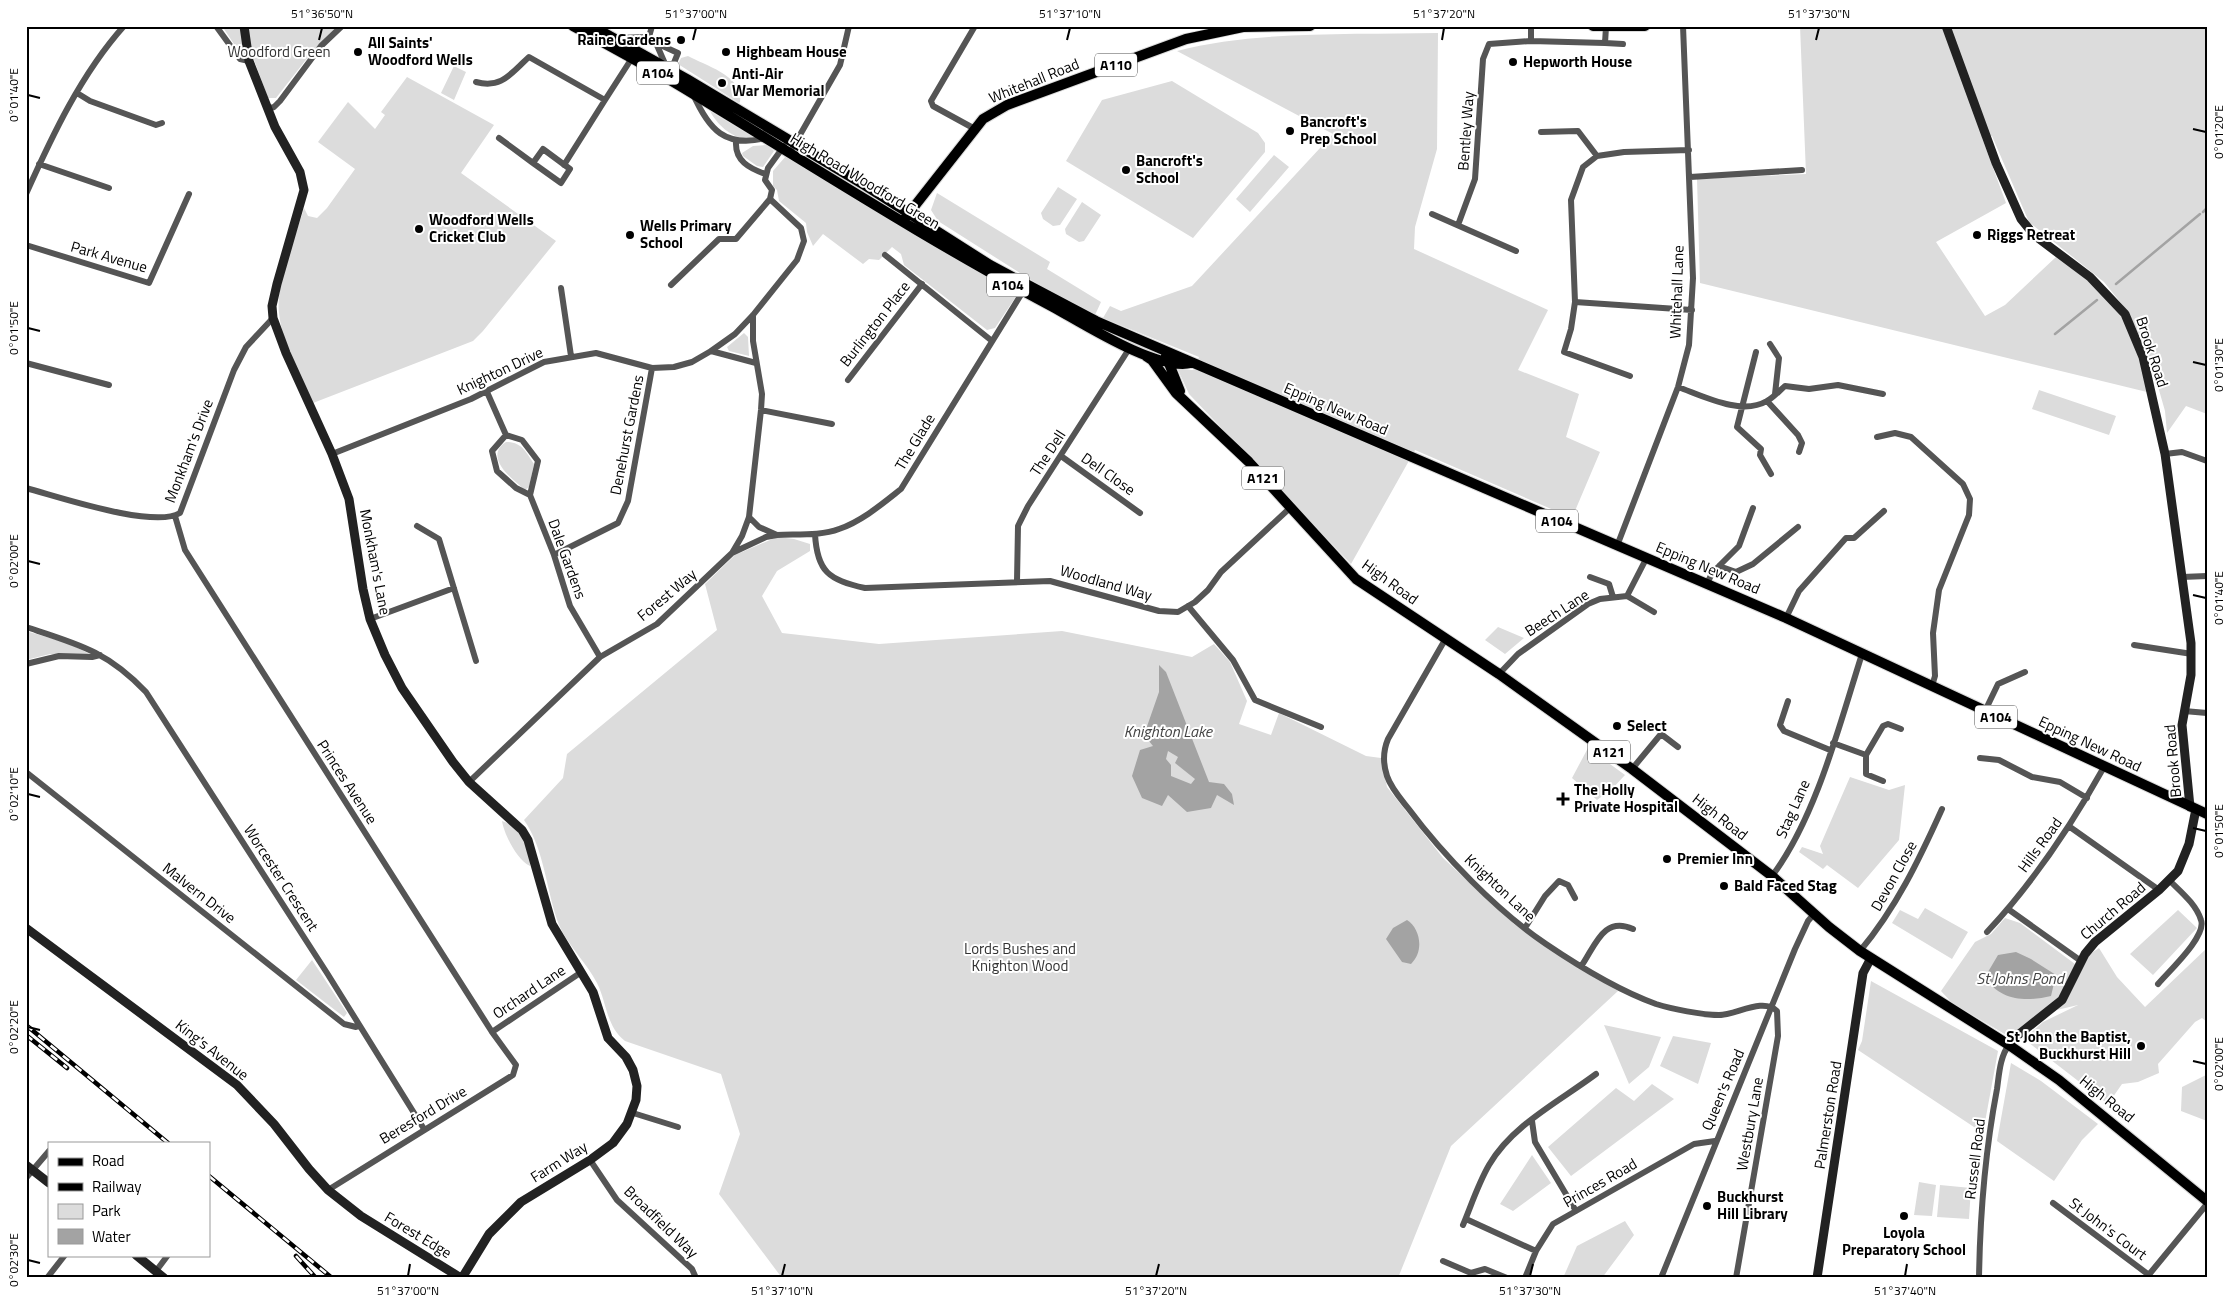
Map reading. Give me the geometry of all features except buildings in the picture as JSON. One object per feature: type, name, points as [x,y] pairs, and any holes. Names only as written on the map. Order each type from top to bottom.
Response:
[{"type":"main road","name":"High Road Woodford Green","points":[[573,26],[632,58],[766,138],[789,147],[909,212],[1024,284],[1096,321],[1158,348]]},
{"type":"main road","name":"High Road Woodford Green","points":[[592,26],[669,69],[902,223],[1022,293],[1146,356]]},
{"type":"main road","name":"Whitehall Road","points":[[902,223],[975,128],[984,119],[1007,105],[1186,39],[1243,27],[1310,26]]},
{"type":"main road","points":[[1593,26],[1645,26]]},
{"type":"main road","name":"High Road","points":[[1158,348],[1167,361],[1185,401]]},
{"type":"main road","name":"Epping New Road","points":[[1158,348],[1188,359],[1191,363]]},
{"type":"main road","name":"High Road","points":[[1146,356],[1152,360],[1169,385],[1249,462],[1356,579],[1499,674],[1632,769],[1772,876],[1814,914],[1860,951],[2009,1045],[2110,1120],[2207,1202]]},
{"type":"main road","name":"Epping New Road","points":[[1146,356],[1167,361],[1191,363],[1786,618],[2207,814]]},
{"type":"street","points":[[26,194],[39,164],[77,93],[103,53],[124,26]]},
{"type":"street","points":[[216,26],[240,59],[249,61]]},
{"type":"street","name":"Monkham's Lane","points":[[244,26],[249,61],[268,109],[300,172],[304,190],[277,284],[272,306],[273,318],[286,353],[332,454],[349,499],[363,589],[370,618],[385,655],[402,688],[469,782],[525,835],[534,855],[544,903],[552,924],[593,992],[608,1038],[626,1057]]},
{"type":"street","points":[[268,109],[274,107],[280,101],[321,46],[342,26]]},
{"type":"street","points":[[649,37],[652,26]]},
{"type":"street","points":[[671,285],[718,238],[736,239],[770,199],[772,190],[765,180],[765,174],[789,147],[840,65],[849,26]]},
{"type":"street","points":[[975,26],[931,101],[933,106],[975,128]]},
{"type":"street","points":[[1531,26],[1531,41],[1623,44]]},
{"type":"street","name":"Whitehall Lane","points":[[1617,546],[1678,387],[1689,344],[1692,310],[1690,177],[1684,26]]},
{"type":"street","name":"Brook Road","points":[[1946,26],[1996,163],[2021,219],[2034,235],[2090,277],[2125,314],[2143,357],[2165,454],[2192,654],[2191,675],[2182,725],[2193,808]]},
{"type":"street","points":[[1605,43],[1606,27]]},
{"type":"street","points":[[612,38],[649,37],[656,43],[678,54],[669,69]]},
{"type":"street","name":"Bentley Way","points":[[1458,225],[1475,179],[1483,58],[1489,44],[1531,41]]},
{"type":"street","points":[[656,43],[669,69]]},
{"type":"street","points":[[476,82],[489,85],[502,82],[529,57],[605,100]]},
{"type":"street","points":[[564,165],[632,58]]},
{"type":"street","points":[[77,93],[90,101],[156,125],[162,123]]},
{"type":"street","points":[[692,93],[709,121],[720,134],[736,142],[766,138]]},
{"type":"street","points":[[1541,132],[1578,131],[1597,156]]},
{"type":"street","points":[[499,138],[533,163],[561,183],[570,169],[543,149],[533,163]]},
{"type":"street","points":[[736,142],[738,158],[750,168],[765,174]]},
{"type":"street","points":[[1630,376],[1564,352],[1571,329],[1574,302],[1571,200],[1583,167],[1597,156],[1624,152],[1689,150]]},
{"type":"street","points":[[39,164],[109,188]]},
{"type":"street","points":[[1690,177],[1802,170]]},
{"type":"street","name":"Park Avenue","points":[[26,245],[149,283],[189,194]]},
{"type":"street","name":"Knighton Drive","points":[[332,454],[487,392],[544,362],[596,353],[652,368],[674,367],[692,362],[711,351],[735,334],[754,315],[797,260],[804,242],[801,228],[770,199]]},
{"type":"street","points":[[1432,214],[1491,238],[1516,251]]},
{"type":"street","name":"Burlington Place","points":[[885,255],[992,341]]},
{"type":"street","name":"Burlington Place","points":[[848,380],[922,284]]},
{"type":"street","points":[[561,288],[571,356]]},
{"type":"street","name":"The Glade","points":[[732,553],[766,537],[777,534],[815,534],[839,530],[874,510],[901,489],[1022,293]]},
{"type":"street","points":[[1574,302],[1692,310]]},
{"type":"street","name":"Forest Way","points":[[469,782],[600,657],[656,624],[732,553],[742,536],[749,516],[761,410],[762,394],[753,341],[754,315]]},
{"type":"street","name":"Monkham's Drive","points":[[26,488],[118,513],[175,516],[183,508],[234,370],[246,347],[273,318]]},
{"type":"street","points":[[1770,344],[1779,358],[1775,394]]},
{"type":"street","name":"The Dell","points":[[1017,581],[1018,526],[1028,506],[1129,349]]},
{"type":"street","points":[[711,351],[756,363]]},
{"type":"street","points":[[1756,352],[1737,427],[1761,450],[1760,455],[1770,474]]},
{"type":"street","points":[[26,363],[109,385]]},
{"type":"street","name":"Denehurst Gardens","points":[[554,555],[618,523],[628,501],[652,368]]},
{"type":"street","points":[[1678,387],[1733,406],[1755,406],[1767,401],[1785,386],[1809,389],[1838,385],[1883,394]]},
{"type":"street","points":[[487,392],[506,435],[522,440],[538,461],[530,495],[516,488],[497,471],[492,451],[506,435]]},
{"type":"street","points":[[1767,401],[1798,435],[1802,443],[1799,452]]},
{"type":"street","points":[[761,410],[832,424]]},
{"type":"street","points":[[1878,437],[1895,433],[1911,437],[1963,484],[1970,499],[1969,514],[1939,590],[1933,633],[1935,676],[1932,686]]},
{"type":"street","points":[[2165,454],[2182,452],[2207,461]]},
{"type":"street","name":"Dell Close","points":[[1061,456],[1140,513]]},
{"type":"street","name":"Dale Gardens","points":[[530,495],[554,555],[570,606],[600,657]]},
{"type":"street","name":"Woodland Way","points":[[815,534],[820,562],[828,573],[842,583],[865,588],[1050,581],[1159,611],[1178,612],[1208,590],[1221,572],[1291,507]]},
{"type":"street","points":[[1707,584],[1712,573],[1739,546],[1752,508]]},
{"type":"street","points":[[1786,618],[1798,591],[1846,538],[1854,538],[1884,511]]},
{"type":"street","name":"Princes Avenue","points":[[175,516],[185,550],[492,1032],[510,1055]]},
{"type":"street","name":"The Glade","points":[[749,516],[758,527],[777,534]]},
{"type":"street","points":[[417,526],[439,539],[476,661]]},
{"type":"street","points":[[1719,566],[1736,572],[1753,564],[1798,527]]},
{"type":"street","points":[[1646,559],[1627,596],[1654,612]]},
{"type":"street","points":[[2182,577],[2207,576]]},
{"type":"street","points":[[1590,577],[1610,584],[1613,597]]},
{"type":"street","points":[[370,618],[454,588]]},
{"type":"street","name":"Beech Lane","points":[[1499,674],[1518,654],[1588,604],[1613,597],[1627,596]]},
{"type":"street","points":[[1188,606],[1233,660],[1255,700],[1321,726]]},
{"type":"street","name":"Worcester Crescent","points":[[26,628],[92,649],[128,674],[146,692],[424,1129]]},
{"type":"street","name":"Knighton Lane","points":[[1446,638],[1388,739],[1384,754],[1387,776],[1399,796],[1441,848],[1525,928],[1545,944],[1623,990],[1664,1007],[1719,1015],[1755,1006],[1771,1007]]},
{"type":"street","points":[[2134,645],[2192,654]]},
{"type":"street","name":"Stag Lane","points":[[1772,876],[1796,838],[1815,794],[1862,654]]},
{"type":"street","points":[[26,664],[58,656],[100,655]]},
{"type":"street","points":[[1985,711],[1998,684],[2025,672]]},
{"type":"street","points":[[1788,701],[1780,725],[1784,731],[1830,750]]},
{"type":"street","points":[[2184,711],[2207,713]]},
{"type":"street","points":[[1883,781],[1866,774],[1866,755],[1885,725],[1901,729]]},
{"type":"street","points":[[1632,769],[1661,734],[1678,747]]},
{"type":"street","points":[[1833,743],[1866,755]]},
{"type":"street","points":[[1980,758],[1999,760],[2032,778],[2060,782],[2088,798]]},
{"type":"street","name":"Hills Road","points":[[1987,932],[2008,909],[2070,827],[2104,767]]},
{"type":"street","name":"Malvern Drive","points":[[26,772],[344,1024],[359,1026]]},
{"type":"street","name":"Church Road","points":[[2009,1045],[2013,1039],[2062,1000],[2081,961],[2095,942],[2159,890],[2178,871],[2185,856],[2193,808]]},
{"type":"street","name":"Devon Close","points":[[1860,951],[1896,903],[1942,809]]},
{"type":"street","points":[[2070,827],[2159,890]]},
{"type":"street","points":[[2158,984],[2201,935],[2202,922],[2193,906],[2169,880]]},
{"type":"street","points":[[1525,928],[1545,896],[1559,882],[1568,885],[1575,898]]},
{"type":"street","points":[[2008,909],[2081,961]]},
{"type":"street","name":"Queen's Road","points":[[1662,1278],[1715,1142],[1771,1007],[1808,921],[1814,914]]},
{"type":"street","points":[[1582,965],[1606,929],[1616,924],[1633,929]]},
{"type":"street","name":"King's Avenue","points":[[26,928],[237,1085],[274,1124],[328,1190],[361,1216]]},
{"type":"street","name":"Palmerston Road","points":[[1818,1278],[1863,973],[1871,958]]},
{"type":"street","name":"Orchard Lane","points":[[492,1032],[547,997],[580,973]]},
{"type":"street","name":"Westbury Lane","points":[[1736,1278],[1778,1036],[1778,1016],[1775,1009],[1771,1007]]},
{"type":"street","name":"Russell Road","points":[[1979,1278],[1982,1201],[1989,1136],[2000,1071],[2005,1050],[2009,1045]]},
{"type":"street","name":"Beresford Drive","points":[[328,1190],[514,1075],[516,1065],[510,1055]]},
{"type":"street","name":"Farm Way","points":[[461,1278],[489,1234],[521,1202],[590,1160],[613,1143],[633,1113],[637,1086],[633,1070],[626,1057]]},
{"type":"street","points":[[1536,1251],[1465,1222],[1489,1165],[1518,1130],[1596,1074]]},
{"type":"street","points":[[633,1113],[678,1127]]},
{"type":"street","points":[[1532,1121],[1535,1142],[1576,1211]]},
{"type":"street","name":"Princes Road","points":[[1525,1278],[1536,1251],[1553,1224],[1694,1144],[1715,1142]]},
{"type":"street","points":[[26,1178],[30,1167],[48,1153]]},
{"type":"street","name":"Broadfield Way","points":[[590,1160],[617,1200],[692,1269],[696,1278]]},
{"type":"street","points":[[30,1167],[48,1182]]},
{"type":"street","points":[[2148,1276],[2207,1202]]},
{"type":"street","name":"St John's Court","points":[[2053,1203],[2148,1276]]},
{"type":"street","name":"Forest Edge","points":[[361,1216],[461,1278]]},
{"type":"street","points":[[47,1278],[64,1256]]},
{"type":"street","points":[[137,1256],[164,1278]]},
{"type":"street","points":[[156,1271],[167,1256]]},
{"type":"street","points":[[1443,1261],[1471,1274],[1485,1269],[1507,1278]]},
{"type":"green space","name":"Woodford Green","points":[[222,26],[338,26],[305,61],[276,98],[268,98],[254,60],[234,44]]},
{"type":"green space","points":[[1800,26],[2207,26],[2207,414],[2186,406],[2167,433],[2165,411],[2151,362],[2129,313],[2104,282],[2029,222],[1992,136],[1982,138],[2006,203],[1936,242],[1985,316],[2005,305],[2056,257],[2093,286],[2118,311],[2129,329],[2136,347],[2147,392],[1700,283],[1697,179],[1806,174]]},
{"type":"green space","points":[[1438,33],[1437,149],[1415,227],[1414,249],[1548,310],[1518,370],[1579,394],[1566,437],[1600,452],[1572,518],[1415,450],[1351,564],[1189,394],[1178,370],[1195,370],[1199,357],[1103,318],[1110,306],[1121,311],[1192,286],[1333,134],[1177,51],[1208,44],[1273,37]]},
{"type":"green space","points":[[688,56],[730,79],[740,93],[740,102],[678,64],[681,58]]},
{"type":"green space","points":[[454,66],[466,72],[454,100],[441,93]]},
{"type":"green space","name":"Woodford Wells Cricket Club","points":[[407,77],[494,125],[461,173],[556,241],[473,341],[313,403],[284,336],[279,313],[280,289],[304,208],[308,216],[317,218],[327,208],[355,169],[318,142],[348,102],[375,129],[385,115],[381,112]]},
{"type":"green space","points":[[1172,81],[1258,133],[1265,143],[1265,152],[1193,238],[1066,161],[1102,100]]},
{"type":"green space","points":[[710,111],[753,137],[740,137],[728,132],[717,122]]},
{"type":"green space","points":[[767,145],[774,151],[763,167],[757,166],[743,156],[742,153],[753,146]]},
{"type":"green space","points":[[1274,155],[1289,167],[1250,212],[1236,199]]},
{"type":"green space","points":[[786,156],[1017,295],[995,328],[987,330],[904,265],[901,254],[892,247],[879,260],[869,259],[863,264],[823,234],[813,246],[807,232],[806,223],[779,201],[777,190],[773,186],[773,171]]},
{"type":"green space","points":[[1058,187],[1077,199],[1060,225],[1053,226],[1043,219],[1041,213]]},
{"type":"green space","points":[[937,193],[1050,262],[1047,269],[1101,302],[1095,315],[1042,287],[938,221],[931,210]]},
{"type":"green space","points":[[1082,202],[1101,215],[1084,241],[1079,242],[1066,234],[1065,229]]},
{"type":"green space","points":[[744,333],[748,337],[749,356],[729,351],[727,347]]},
{"type":"green space","points":[[2039,390],[2116,416],[2109,435],[2032,409]]},
{"type":"green space","points":[[506,442],[520,446],[534,464],[529,487],[525,490],[507,474],[498,461],[497,454]]},
{"type":"green space","name":"Lords Bushes and Knighton Wood","points":[[777,537],[794,539],[810,544],[810,551],[777,571],[762,596],[782,633],[879,644],[1062,631],[1192,657],[1214,644],[1230,662],[1247,701],[1239,724],[1271,735],[1279,713],[1366,756],[1381,758],[1387,787],[1443,858],[1514,924],[1618,991],[1451,1146],[1398,1278],[782,1278],[719,1194],[740,1134],[721,1074],[625,1041],[619,1035],[610,1021],[597,983],[567,940],[559,925],[541,857],[524,820],[563,778],[567,754],[717,630],[705,584],[735,555]]},
{"type":"green space","points":[[1498,627],[1524,638],[1505,654],[1485,640]]},
{"type":"green space","points":[[26,631],[67,643],[90,654],[50,654],[26,660]]},
{"type":"green space","points":[[1588,748],[1625,775],[1612,789],[1597,800],[1572,778]]},
{"type":"green space","points":[[1850,777],[1889,790],[1905,785],[1899,840],[1858,888],[1827,865],[1823,869],[1799,852],[1802,847],[1823,854],[1820,846]]},
{"type":"green space","points":[[502,821],[513,827],[523,839],[529,853],[530,866],[520,858],[512,846],[505,833]]},
{"type":"green space","points":[[1925,908],[1968,932],[1952,959],[1892,923],[1900,910],[1918,919]]},
{"type":"green space","points":[[2178,910],[2197,928],[2153,975],[2130,954]]},
{"type":"green space","points":[[2005,918],[2020,923],[2075,964],[2099,948],[2117,977],[2145,1007],[2207,948],[2207,1022],[2202,1018],[2195,1022],[2158,1064],[2159,1073],[2138,1082],[2122,1084],[2108,1104],[2024,1039],[2043,1022],[2078,1005],[2044,1013],[2013,1039],[1952,1003],[1941,991],[1975,942],[1991,934]]},
{"type":"green space","points":[[312,960],[347,1013],[344,1017],[296,980]]},
{"type":"green space","points":[[1871,981],[1998,1051],[1983,1133],[1858,1050],[1862,1041]]},
{"type":"green space","points":[[1604,1025],[1661,1037],[1649,1067],[1629,1084]]},
{"type":"green space","points":[[1673,1036],[1711,1043],[1698,1084],[1660,1066]]},
{"type":"green space","points":[[2011,1063],[2041,1081],[2098,1124],[2082,1140],[2054,1181],[1997,1141]]},
{"type":"green space","points":[[2206,1075],[2207,1121],[2181,1111],[2182,1087]]},
{"type":"green space","points":[[1652,1084],[1674,1099],[1571,1176],[1548,1147],[1616,1088],[1634,1101]]},
{"type":"green space","points":[[1532,1155],[1551,1183],[1513,1211],[1500,1204]]},
{"type":"green space","points":[[1919,1182],[1936,1185],[1932,1216],[1914,1215]]},
{"type":"green space","points":[[1940,1185],[1971,1188],[1969,1219],[1937,1217]]},
{"type":"green space","points":[[1625,1221],[1634,1235],[1602,1278],[1563,1278],[1577,1246]]},
{"type":"water","name":"Knighton Lake","points":[[1159,665],[1166,672],[1209,782],[1224,784],[1232,794],[1234,805],[1217,795],[1211,808],[1187,812],[1168,795],[1162,806],[1142,798],[1132,776],[1140,750],[1153,746],[1144,735],[1159,692]],"holes":[[[1168,751],[1178,757],[1175,763],[1195,779],[1191,784],[1171,776],[1171,765],[1166,759]]]},
{"type":"water","points":[[1407,920],[1415,929],[1419,941],[1418,953],[1411,964],[1402,962],[1386,939],[1393,928]]},
{"type":"water","name":"St Johns Pond","points":[[2016,952],[2056,975],[2051,996],[2032,999],[2014,998],[1998,991],[1991,985],[1985,977],[1998,955]]},
{"type":"waterway","points":[[2203,212],[2207,208]]},
{"type":"waterway","points":[[2116,284],[2200,214]]},
{"type":"waterway","points":[[2055,334],[2097,300]]},
{"type":"railway","points":[[26,1025],[167,1142]]},
{"type":"railway","points":[[26,1035],[67,1068]]},
{"type":"railway","points":[[210,1177],[332,1278]]},
{"type":"railway","points":[[296,1256],[316,1278]]},
{"type":"place","name":"Raine Gardens","points":[[681,40]]},
{"type":"place","name":"All Saints' Woodford Wells","points":[[358,52]]},
{"type":"place","name":"Highbeam House","points":[[726,52]]},
{"type":"place","name":"Hepworth House","points":[[1513,62]]},
{"type":"place","name":"Anti-Air War Memorial","points":[[722,83]]},
{"type":"place","name":"Bancroft's Prep School","points":[[1290,131]]},
{"type":"place","name":"Bancroft's School","points":[[1126,170]]},
{"type":"place","name":"Woodford Wells Cricket Club","points":[[419,229]]},
{"type":"place","name":"Wells Primary School","points":[[630,235]]},
{"type":"place","name":"Riggs Retreat","points":[[1977,235]]},
{"type":"place","name":"Select","points":[[1617,726]]},
{"type":"place","name":"The Holly Private Hospital","points":[[1563,799]]},
{"type":"place","name":"Premier Inn","points":[[1667,859]]},
{"type":"place","name":"Bald Faced Stag","points":[[1724,886]]},
{"type":"place","name":"St John the Baptist, Buckhurst Hill","points":[[2141,1046]]},
{"type":"place","name":"Buckhurst Hill Library","points":[[1707,1206]]},
{"type":"place","name":"Loyola Preparatory School","points":[[1904,1216]]}]
